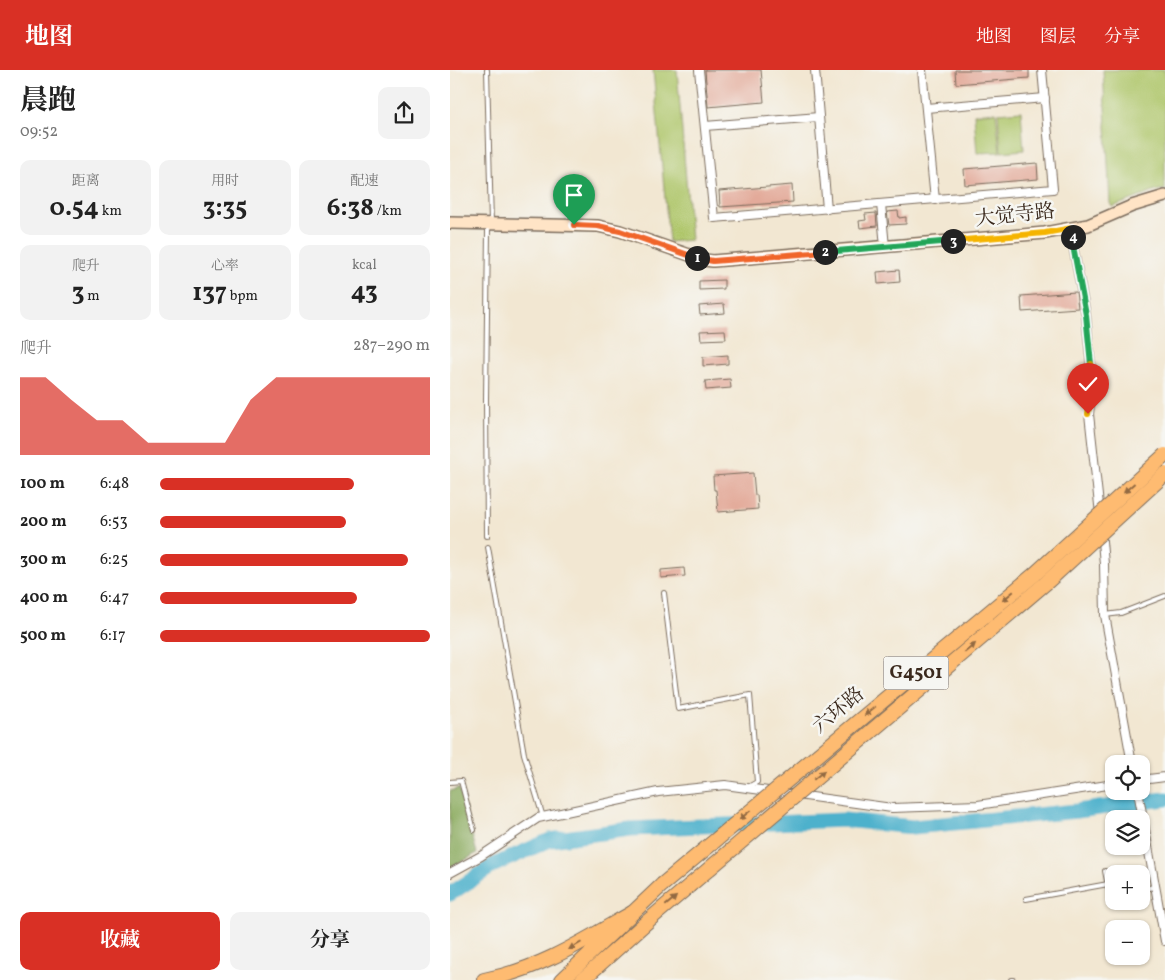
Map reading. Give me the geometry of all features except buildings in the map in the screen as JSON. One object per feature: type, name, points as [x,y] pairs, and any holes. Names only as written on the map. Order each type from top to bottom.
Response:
[{"type":"highway","name":"六环路","points":[[562,980],[662,885],[1035,574],[1165,455]]},
{"type":"highway","name":"六环路","points":[[582,980],[649,920],[1047,582],[1165,474]]},
{"type":"highway","points":[[484,980],[497,978],[529,967],[569,950],[632,913]]},
{"type":"highway","points":[[594,980],[649,920]]},
{"type":"main road","name":"大觉寺路","points":[[450,223],[598,226],[620,231],[713,261],[1045,233],[1088,225],[1132,206],[1165,196]]},
{"type":"street","points":[[699,70],[714,218],[1053,190],[1042,70]]},
{"type":"street","points":[[815,70],[827,209]]},
{"type":"street","points":[[922,70],[935,200]]},
{"type":"street","points":[[926,108],[1045,98]]},
{"type":"street","points":[[704,126],[819,117]]},
{"type":"street","points":[[881,204],[885,247]]},
{"type":"street","points":[[1072,228],[1074,251],[1086,315],[1092,377],[1088,414],[1098,491],[1104,564],[1105,615],[1130,755]]},
{"type":"street","points":[[1150,779],[1165,777]]},
{"type":"street","points":[[450,873],[481,856],[543,816],[658,792],[725,785],[892,808],[978,805],[1105,785]]},
{"type":"street","points":[[1140,800],[1165,941]]},
{"type":"lane","points":[[487,70],[491,223],[488,230],[487,536]]},
{"type":"lane","points":[[488,547],[524,754],[543,816]]},
{"type":"lane","points":[[664,593],[678,709],[750,695],[758,782],[746,788]]},
{"type":"lane","points":[[1105,615],[1121,613],[1165,596]]},
{"type":"lane","points":[[450,782],[461,781],[474,830]]},
{"type":"lane","points":[[1026,899],[1105,885]]},
{"type":"lane","points":[[1150,888],[1155,887]]},
{"type":"green space","points":[[653,70],[677,70],[691,240],[669,242]]},
{"type":"green space","points":[[1103,70],[1165,70],[1165,190],[1159,190],[1112,207],[1110,203]]},
{"type":"green space","points":[[1021,111],[1024,150],[1001,152],[998,113]]},
{"type":"green space","points":[[996,112],[1000,152],[977,153],[974,114]]},
{"type":"green space","points":[[459,788],[477,853],[450,869],[450,791]]},
{"type":"waterway","points":[[450,894],[494,865],[550,840],[630,829],[844,820],[913,827],[1077,811],[1165,799]]},
{"type":"route","points":[[574,225],[598,226],[620,231],[704,260],[713,261],[1045,233],[1072,228],[1074,251],[1086,315],[1092,377],[1088,414]]}]
